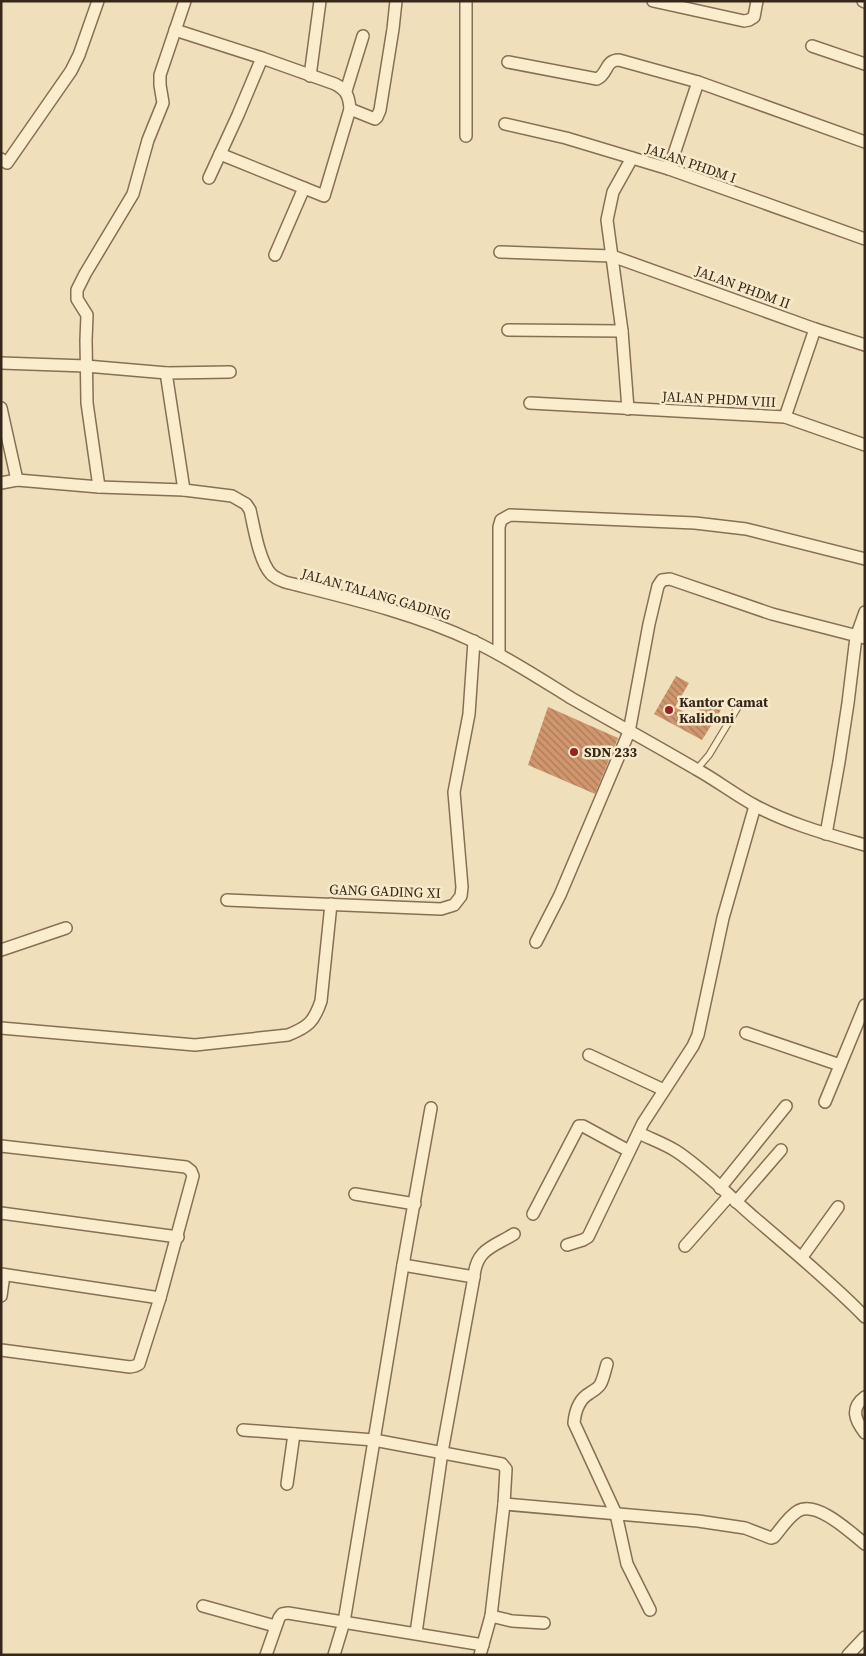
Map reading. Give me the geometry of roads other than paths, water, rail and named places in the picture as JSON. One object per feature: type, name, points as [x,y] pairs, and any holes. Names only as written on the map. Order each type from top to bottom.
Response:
[{"type":"street","points":[[3,165],[71,71],[79,55],[98,1]]},
{"type":"street","points":[[99,487],[87,403],[87,315],[77,299],[78,290],[85,274],[133,194],[148,140],[163,103],[160,75],[185,1]]},
{"type":"street","points":[[310,76],[320,1]]},
{"type":"street","points":[[350,110],[373,119],[377,117],[393,29],[396,1]]},
{"type":"street","points":[[466,1],[466,136]]},
{"type":"street","points":[[653,1],[747,21],[754,17],[757,1]]},
{"type":"street","points":[[175,30],[335,84],[346,91],[349,98],[350,110],[324,196],[220,154]]},
{"type":"street","points":[[346,91],[362,36]]},
{"type":"street","points":[[812,46],[865,64]]},
{"type":"street","points":[[209,178],[262,58]]},
{"type":"street","points":[[508,62],[597,79],[603,75],[608,64],[614,60],[619,60],[698,82],[865,142]]},
{"type":"street","points":[[669,169],[698,82]]},
{"type":"street","name":"JALAN PHDM I","points":[[505,124],[566,138],[669,169],[865,239]]},
{"type":"street","points":[[628,409],[622,331],[607,220],[613,192],[632,158]]},
{"type":"street","points":[[276,256],[304,188]]},
{"type":"street","name":"JALAN PHDM II","points":[[500,252],[612,256],[815,330],[865,345]]},
{"type":"street","points":[[508,330],[622,331]]},
{"type":"street","points":[[785,418],[815,330]]},
{"type":"street","points":[[1,363],[86,366],[167,372],[230,372]]},
{"type":"street","points":[[167,372],[184,490]]},
{"type":"street","name":"JALAN PHDM VIII","points":[[530,403],[785,418],[865,445]]},
{"type":"street","points":[[1,408],[17,480]]},
{"type":"street","name":"JALAN TALANG GADING","points":[[1,483],[17,480],[99,487],[184,490],[232,496],[246,504],[250,510],[267,568],[277,578],[285,582],[407,616],[474,641],[697,770],[755,806],[796,824],[865,845]]},
{"type":"street","points":[[499,654],[499,527],[501,520],[510,516],[695,523],[746,530],[865,559]]},
{"type":"street","points":[[536,942],[560,895],[629,732],[649,624],[658,586],[664,579],[670,579],[772,614],[860,638]]},
{"type":"street","points":[[826,834],[865,612]]},
{"type":"street","name":"GANG GADING XI","points":[[227,900],[441,909],[454,905],[458,901],[462,887],[454,792],[469,714],[474,641]]},
{"type":"street","points":[[567,1245],[588,1237],[629,1151],[698,1035],[723,918],[755,806]]},
{"type":"street","points":[[1,1028],[195,1044],[288,1035],[299,1031],[311,1023],[317,1014],[321,1001],[331,904]]},
{"type":"street","points":[[1,950],[66,928]]},
{"type":"street","points":[[825,1102],[865,1005]]},
{"type":"street","points":[[746,1033],[840,1065]]},
{"type":"street","points":[[589,1055],[664,1090]]},
{"type":"street","points":[[684,1246],[728,1195],[786,1106]]},
{"type":"street","points":[[334,1655],[344,1622],[431,1108]]},
{"type":"street","points":[[533,1214],[579,1126],[584,1126],[629,1151]]},
{"type":"street","points":[[639,1133],[676,1151],[802,1258],[865,1317]]},
{"type":"street","points":[[1,1146],[186,1166],[191,1171],[193,1178],[178,1237],[140,1362],[135,1366],[1,1350]]},
{"type":"street","points":[[728,1195],[782,1150]]},
{"type":"street","points":[[354,1194],[415,1204]]},
{"type":"street","points":[[802,1258],[838,1207]]},
{"type":"street","points":[[1,1213],[178,1237]]},
{"type":"street","points":[[416,1633],[442,1452],[475,1267],[481,1254],[488,1247],[514,1234]]},
{"type":"street","points":[[404,1264],[474,1277]]},
{"type":"street","points":[[1,1296],[3,1274],[160,1298]]},
{"type":"street","points":[[607,1364],[601,1384],[587,1394],[579,1404],[574,1415],[574,1423],[616,1514],[627,1564],[650,1610]]},
{"type":"street","points":[[865,1397],[858,1402],[855,1410],[858,1422],[865,1433]]},
{"type":"street","points":[[243,1430],[374,1440],[502,1464],[506,1470],[491,1616],[481,1650],[416,1633],[288,1613],[282,1614],[275,1626],[266,1655]]},
{"type":"street","points":[[287,1484],[294,1434]]},
{"type":"street","points":[[504,1504],[698,1521],[745,1528],[771,1538],[774,1538],[796,1513],[802,1510],[811,1510],[831,1517],[865,1544]]},
{"type":"street","points":[[203,1606],[275,1626]]},
{"type":"street","points":[[491,1616],[512,1621],[544,1623]]},
{"type":"street","points":[[848,1655],[865,1637]]},
{"type":"lane","points":[[697,770],[709,755],[741,702]]},
{"type":"place","name":"Kantor Camat Kalidoni","points":[[669,710]]},
{"type":"place","name":"SDN 233","points":[[574,752]]}]
